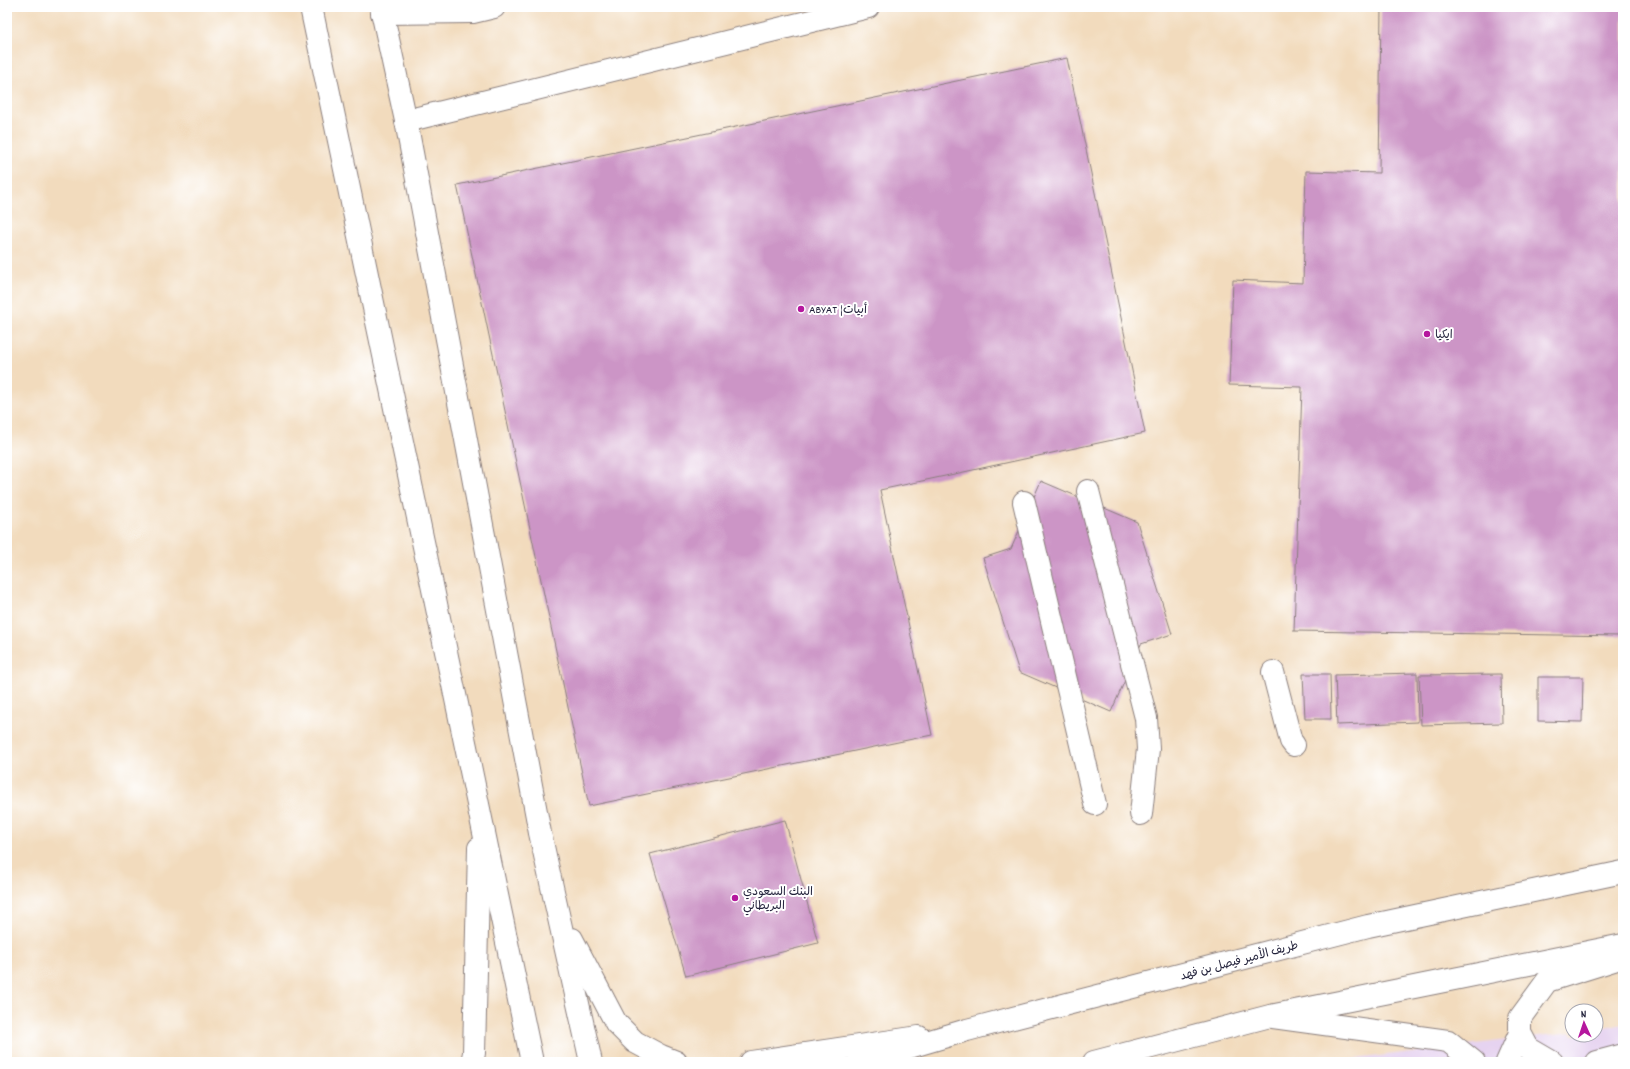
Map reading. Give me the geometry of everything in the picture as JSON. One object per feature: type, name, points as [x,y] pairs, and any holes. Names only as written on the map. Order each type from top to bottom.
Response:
[{"type":"street","points":[[311,7],[532,1062]]},
{"type":"street","points":[[494,7],[473,12],[381,10],[406,121],[540,832],[591,1062]]},
{"type":"street","points":[[406,121],[868,7]]},
{"type":"street","points":[[1088,491],[1146,718],[1148,749],[1141,814]]},
{"type":"street","points":[[1024,502],[1095,804]]},
{"type":"street","points":[[1273,672],[1291,741],[1294,745]]},
{"type":"street","points":[[472,1062],[474,1053],[480,811]]},
{"type":"street","name":"طريف الأمير فيصل بن فهد","points":[[859,1062],[968,1030],[1368,926],[1623,872]]},
{"type":"street","points":[[559,915],[616,1023],[635,1042],[676,1062]]},
{"type":"street","points":[[1094,1062],[1270,1016],[1623,945]]},
{"type":"street","points":[[1507,1062],[1520,1033],[1520,1018],[1547,981],[1623,957]]},
{"type":"street","points":[[1270,1016],[1448,1041],[1474,1062]]},
{"type":"street","points":[[751,1062],[968,1030]]},
{"type":"street","points":[[1520,1033],[1528,1048],[1552,1062]]},
{"type":"street","points":[[1597,1062],[1623,1055]]},
{"type":"shaded area","points":[[1623,1023],[1623,1062],[1331,1062],[1564,1033],[1564,1043],[1604,1043],[1604,1027]]},
{"type":"building","name":"ايكيا","points":[[1381,7],[1623,7],[1623,636],[1294,631],[1302,387],[1229,385],[1233,280],[1303,283],[1306,171],[1379,173]]},
{"type":"building","name":"ABYAT |أبيات","points":[[1067,58],[1145,433],[880,490],[932,735],[589,806],[457,185]]},
{"type":"building","points":[[1041,481],[1137,522],[1172,634],[1141,644],[1111,712],[1019,672],[983,558],[1011,549]]},
{"type":"building","points":[[1417,673],[1418,722],[1337,725],[1335,675]]},
{"type":"building","points":[[1303,674],[1330,674],[1331,719],[1305,719]]},
{"type":"building","points":[[1501,674],[1502,723],[1421,725],[1419,675]]},
{"type":"building","points":[[1538,677],[1583,677],[1582,722],[1538,721]]},
{"type":"building","name":"البنك السعودي البريطاني","points":[[785,820],[818,943],[686,976],[650,854]]},
{"type":"place","name":"ABYAT |أبيات","points":[[801,309]]},
{"type":"place","name":"ايكيا","points":[[1427,334]]},
{"type":"place","name":"البنك السعودي البريطاني","points":[[735,898]]}]
